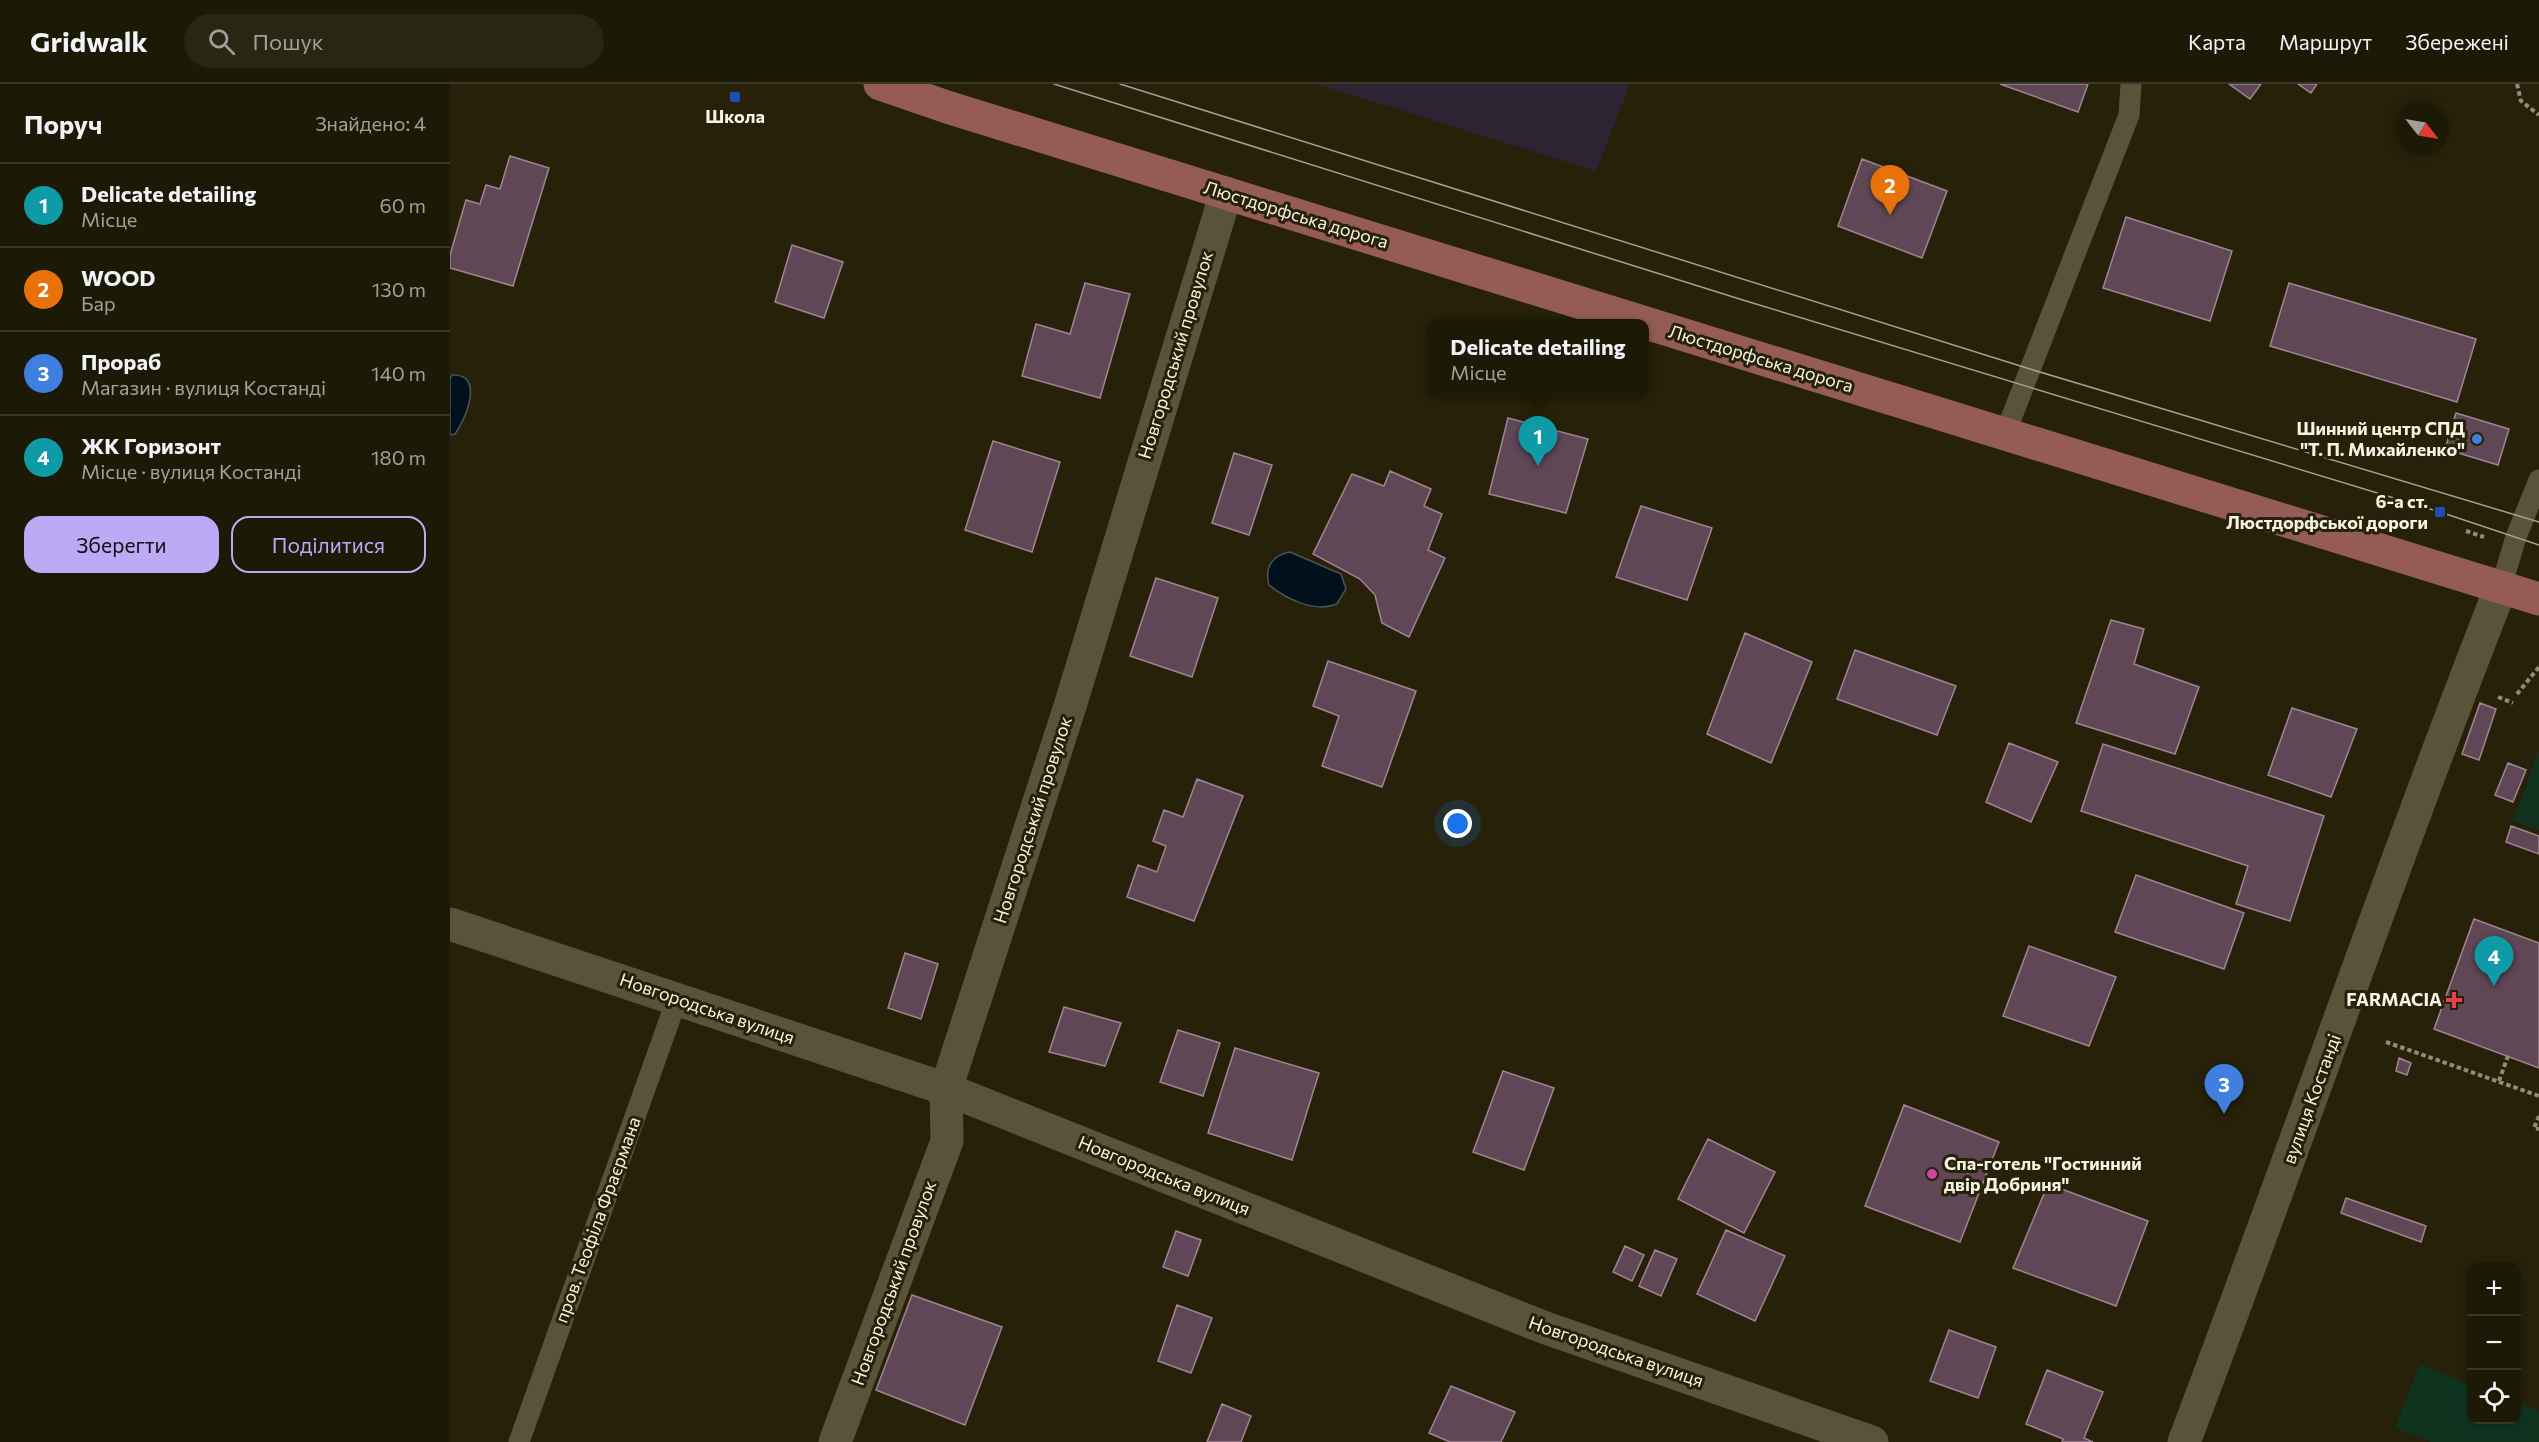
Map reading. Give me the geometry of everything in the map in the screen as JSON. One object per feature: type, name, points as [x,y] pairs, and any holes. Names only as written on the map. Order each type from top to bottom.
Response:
[{"type":"main road","name":"Люстдорфська дорога","points":[[880,84],[947,107],[1633,319]]},
{"type":"main road","name":"Люстдорфська дорога","points":[[1649,324],[2539,599]]},
{"type":"street","name":"Новгородський провулок","points":[[835,1442],[947,1141],[946,1089],[1071,703],[1226,193]]},
{"type":"street","name":"вулиця Костанді","points":[[2184,1442],[2501,587]]},
{"type":"street","name":"Новгородська вулиця","points":[[450,924],[946,1089],[1542,1327],[1872,1442]]},
{"type":"lane","points":[[2005,434],[2129,115],[2132,84]]},
{"type":"lane","points":[[2501,587],[2516,537],[2539,480]]},
{"type":"lane","name":"пров. Теофіла Фраєрмана","points":[[519,1442],[677,999]]},
{"type":"path","points":[[2517,84],[2521,101],[2539,115]]},
{"type":"path","points":[[2517,694],[2539,667]]},
{"type":"path","points":[[2489,694],[2513,703]]},
{"type":"path","points":[[2386,1042],[2539,1096]]},
{"type":"path","points":[[2499,1082],[2510,1053]]},
{"type":"path","points":[[2539,1116],[2534,1128],[2539,1129]]},
{"type":"shaded area","points":[[1316,84],[1630,84],[1596,171]]},
{"type":"green space","points":[[2539,752],[2539,830],[2513,821]]},
{"type":"green space","points":[[2420,1364],[2467,1383],[2467,1424],[2521,1424],[2521,1404],[2539,1411],[2539,1442],[2432,1442],[2395,1428]]},
{"type":"water","points":[[452,375],[462,376],[468,381],[470,398],[464,418],[455,434],[450,435],[450,379]]},
{"type":"water","points":[[1290,552],[1341,574],[1346,589],[1337,604],[1310,606],[1292,600],[1269,585],[1268,573],[1271,563],[1279,556]]},
{"type":"building","points":[[2000,84],[2088,84],[2078,112]]},
{"type":"building","points":[[2229,84],[2261,84],[2250,99]]},
{"type":"building","points":[[2298,84],[2317,84],[2311,93]]},
{"type":"building","points":[[510,156],[549,168],[513,286],[450,268],[450,255],[466,200],[480,204],[486,185],[500,189]]},
{"type":"building","points":[[1862,159],[1947,191],[1922,258],[1838,226]]},
{"type":"building","points":[[2126,217],[2232,251],[2210,321],[2103,288]]},
{"type":"building","points":[[792,245],[843,262],[824,318],[775,302]]},
{"type":"building","points":[[1085,283],[1130,294],[1100,398],[1022,376],[1036,324],[1070,334]]},
{"type":"building","points":[[2289,283],[2476,339],[2457,402],[2270,346]]},
{"type":"building","name":"Шинний центр СПД \"Т. П. Михайленко\"","points":[[2456,413],[2509,429],[2498,465],[2445,449]]},
{"type":"building","points":[[1508,418],[1588,439],[1566,513],[1489,494]]},
{"type":"building","points":[[993,441],[1060,462],[1032,552],[965,530]]},
{"type":"building","points":[[1234,453],[1272,465],[1249,535],[1212,523]]},
{"type":"building","points":[[1390,471],[1431,489],[1424,506],[1442,514],[1428,550],[1445,558],[1409,637],[1382,623],[1375,595],[1360,579],[1313,554],[1352,474],[1384,486]]},
{"type":"building","points":[[1641,506],[1712,528],[1687,600],[1616,577]]},
{"type":"building","points":[[1156,578],[1218,598],[1192,677],[1130,656]]},
{"type":"building","points":[[2111,620],[2144,629],[2134,664],[2199,687],[2175,754],[2076,723]]},
{"type":"building","points":[[1745,633],[1812,662],[1771,763],[1707,734]]},
{"type":"building","points":[[1855,650],[1956,686],[1937,735],[1837,699]]},
{"type":"building","points":[[1328,661],[1416,691],[1382,787],[1322,766],[1339,716],[1313,706]]},
{"type":"building","points":[[2480,703],[2496,709],[2479,760],[2462,754]]},
{"type":"building","points":[[2292,708],[2357,729],[2331,797],[2268,775]]},
{"type":"building","points":[[2009,743],[2058,762],[2031,822],[1986,802]]},
{"type":"building","points":[[2103,744],[2324,816],[2290,921],[2236,904],[2248,866],[2081,811]]},
{"type":"building","points":[[2508,763],[2526,770],[2513,802],[2495,795]]},
{"type":"building","points":[[1197,779],[1243,796],[1194,921],[1127,897],[1138,865],[1157,872],[1166,846],[1153,841],[1164,810],[1183,817]]},
{"type":"building","points":[[2511,826],[2539,836],[2539,854],[2506,842]]},
{"type":"building","points":[[2136,875],[2244,913],[2224,969],[2115,932]]},
{"type":"building","points":[[2474,919],[2539,943],[2539,1068],[2434,1029]]},
{"type":"building","points":[[2029,946],[2116,977],[2089,1046],[2003,1016]]},
{"type":"building","points":[[905,953],[938,964],[921,1019],[888,1008]]},
{"type":"building","points":[[1064,1007],[1121,1023],[1105,1066],[1049,1052]]},
{"type":"building","points":[[1178,1030],[1220,1043],[1203,1096],[1160,1082]]},
{"type":"building","points":[[1235,1048],[1319,1073],[1292,1160],[1208,1133]]},
{"type":"building","points":[[2399,1058],[2411,1063],[2407,1075],[2396,1071]]},
{"type":"building","points":[[1503,1071],[1554,1088],[1524,1170],[1473,1152]]},
{"type":"building","name":"Спа-готель \"Гостинний двір Добриня\"","points":[[1904,1105],[1999,1142],[1960,1242],[1865,1206]]},
{"type":"building","points":[[1708,1139],[1775,1172],[1744,1233],[1678,1199]]},
{"type":"building","points":[[2048,1184],[2148,1221],[2116,1306],[2013,1268]]},
{"type":"building","points":[[2346,1198],[2426,1226],[2421,1242],[2341,1213]]},
{"type":"building","points":[[1726,1230],[1785,1256],[1755,1321],[1697,1294]]},
{"type":"building","points":[[1176,1231],[1201,1240],[1188,1276],[1163,1267]]},
{"type":"building","points":[[1625,1246],[1644,1255],[1632,1281],[1613,1272]]},
{"type":"building","points":[[1655,1250],[1677,1259],[1661,1296],[1639,1286]]},
{"type":"building","points":[[912,1295],[1002,1327],[965,1425],[876,1390]]},
{"type":"building","points":[[1177,1305],[1212,1318],[1191,1373],[1158,1361]]},
{"type":"building","points":[[1949,1330],[1996,1347],[1978,1398],[1930,1381]]},
{"type":"building","points":[[2047,1370],[2103,1392],[2084,1438],[2093,1442],[2062,1442],[2063,1439],[2026,1424]]},
{"type":"building","points":[[1451,1386],[1515,1412],[1501,1442],[1450,1442],[1429,1433]]},
{"type":"building","points":[[1222,1404],[1251,1416],[1241,1442],[1207,1442]]},
{"type":"tram line","points":[[1054,84],[1746,301],[2440,512],[2539,545]]},
{"type":"tram line","points":[[1120,84],[2030,369],[2539,522]]},
{"type":"place","name":"Школа","points":[[735,97]]},
{"type":"place","name":"WOOD","points":[[1890,215]]},
{"type":"place","name":"Шинний центр СПД \"Т. П. Михайленко\"","points":[[2477,439]]},
{"type":"place","name":"Delicate detailing","points":[[1538,466]]},
{"type":"place","name":"6-а ст. Люстдорфської дороги","points":[[2440,512]]},
{"type":"place","name":"ЖК Горизонт","points":[[2494,986]]},
{"type":"place","name":"FARMACIA","points":[[2454,1000]]},
{"type":"place","name":"Прораб","points":[[2224,1114]]},
{"type":"place","name":"Спа-готель \"Гостинний двір Добриня\"","points":[[1932,1174]]}]
